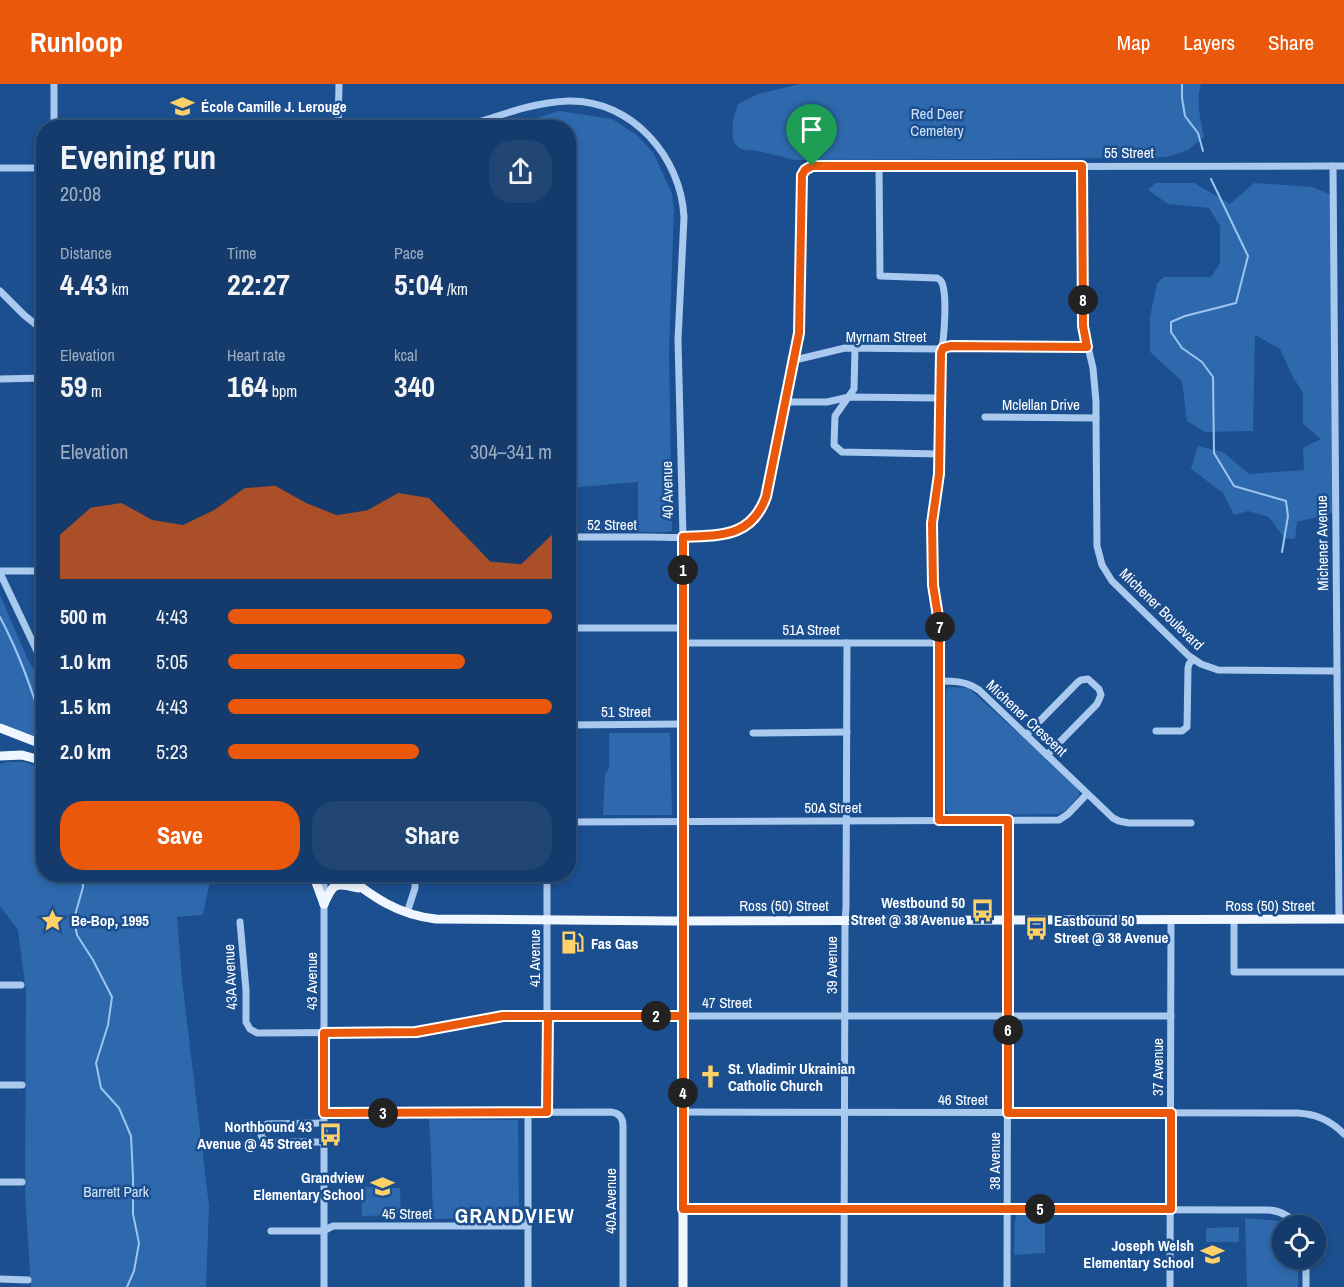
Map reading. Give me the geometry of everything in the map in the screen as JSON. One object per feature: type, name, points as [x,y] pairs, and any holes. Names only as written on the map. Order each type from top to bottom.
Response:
[{"type":"main road","points":[[0,728],[36,742]]},
{"type":"main road","points":[[0,756],[22,755],[36,759]]},
{"type":"main road","points":[[317,882],[324,904]]},
{"type":"main road","name":"Ross (50) Street","points":[[354,882],[387,905],[407,913],[436,919],[683,921],[1341,919]]},
{"type":"main road","points":[[324,904],[330,891],[336,885],[347,885],[364,890]]},
{"type":"main road","name":"40 Avenue","points":[[683,921],[683,1287]]},
{"type":"street","points":[[54,84],[54,120]]},
{"type":"street","points":[[339,84],[339,120]]},
{"type":"street","name":"40 Avenue","points":[[488,120],[552,102],[570,101],[603,107],[632,121],[653,140],[669,162],[682,197],[684,224],[678,340],[683,537],[683,921]]},
{"type":"street","name":"55 Street","points":[[795,360],[800,327],[802,175],[807,168],[812,166],[1344,166]]},
{"type":"street","points":[[879,166],[880,276],[933,277],[939,279],[944,294],[938,484],[932,514],[933,585],[940,629],[939,820]]},
{"type":"street","name":"Mclellan Drive","points":[[985,417],[1096,418],[1094,374],[1083,326],[1082,166]]},
{"type":"street","name":"Michener Avenue","points":[[1333,166],[1341,919]]},
{"type":"street","points":[[0,168],[36,168]]},
{"type":"street","points":[[0,291],[36,325]]},
{"type":"street","name":"Myrnam Street","points":[[795,360],[855,348],[1087,347]]},
{"type":"street","points":[[855,348],[855,387],[834,420],[834,445],[842,452],[939,454]]},
{"type":"street","points":[[795,360],[786,402],[826,402],[849,397],[940,398]]},
{"type":"street","points":[[0,378],[36,378]]},
{"type":"street","name":"52 Street","points":[[576,537],[683,537],[728,534],[746,526],[757,516],[769,487],[786,402]]},
{"type":"street","name":"Michener Boulevard","points":[[1096,418],[1096,546],[1105,572],[1116,585],[1193,659],[1208,667],[1223,670],[1337,670]]},
{"type":"street","points":[[36,571],[0,572],[36,649]]},
{"type":"street","points":[[576,628],[683,628]]},
{"type":"street","name":"51A Street","points":[[683,643],[939,643]]},
{"type":"street","name":"39 Avenue","points":[[844,1287],[847,643]]},
{"type":"street","points":[[1155,730],[1182,730],[1187,727],[1188,668],[1193,659]]},
{"type":"street","points":[[1026,735],[1077,682],[1088,679],[1095,685],[1101,692],[1099,701],[1047,755]]},
{"type":"street","name":"Michener Crescent","points":[[939,681],[960,681],[974,686],[1113,818],[1123,822],[1191,823]]},
{"type":"street","name":"51 Street","points":[[576,724],[683,724]]},
{"type":"street","points":[[753,733],[847,732]]},
{"type":"street","name":"50A Street","points":[[576,822],[1059,820],[1087,794]]},
{"type":"street","name":"38 Avenue","points":[[1007,1287],[1008,820]]},
{"type":"street","name":"43 Avenue","points":[[324,882],[324,1287]]},
{"type":"street","points":[[407,913],[415,882]]},
{"type":"street","name":"41 Avenue","points":[[547,882],[547,1112]]},
{"type":"street","name":"37 Avenue","points":[[1170,1287],[1171,919]]},
{"type":"street","points":[[1234,920],[1234,972],[1344,972]]},
{"type":"street","name":"43A Avenue","points":[[240,922],[246,990],[246,1022],[250,1029]]},
{"type":"street","points":[[0,985],[21,985]]},
{"type":"street","name":"47 Street","points":[[250,1029],[257,1033],[416,1032],[498,1016],[1171,1016]]},
{"type":"street","points":[[0,1085],[22,1085]]},
{"type":"street","points":[[528,1112],[528,1287]]},
{"type":"street","points":[[324,1113],[547,1112]]},
{"type":"street","name":"40A Avenue","points":[[547,1112],[615,1113],[620,1116],[623,1126],[623,1287]]},
{"type":"street","name":"46 Street","points":[[683,1112],[1306,1113],[1328,1121],[1344,1134]]},
{"type":"street","points":[[324,1123],[267,1124],[262,1128],[261,1133],[263,1139],[269,1142],[324,1142]]},
{"type":"street","points":[[0,1182],[22,1182]]},
{"type":"street","points":[[683,1209],[1273,1210],[1287,1215]]},
{"type":"street","name":"45 Street","points":[[323,1231],[333,1226],[528,1226]]},
{"type":"street","points":[[271,1231],[323,1231]]},
{"type":"street","points":[[1305,1269],[1306,1287]]},
{"type":"street","points":[[0,1279],[28,1280]]},
{"type":"green space","name":"Red Deer Cemetery","points":[[800,84],[1201,84],[1199,104],[1204,137],[1188,150],[1167,157],[1143,157],[1141,148],[1141,158],[795,160],[744,150],[736,145],[733,128],[738,104],[758,94]]},
{"type":"green space","points":[[559,111],[612,119],[638,136],[654,154],[672,194],[674,209],[669,352],[672,531],[638,532],[638,482],[576,487],[576,120],[530,120]]},
{"type":"green space","points":[[1155,183],[1194,183],[1230,204],[1254,183],[1313,187],[1333,196],[1335,512],[1297,522],[1295,539],[1284,538],[1269,517],[1248,511],[1234,515],[1223,493],[1191,469],[1198,446],[1223,452],[1249,474],[1304,470],[1303,448],[1321,439],[1303,424],[1303,393],[1280,349],[1255,335],[1253,431],[1205,432],[1187,421],[1182,381],[1150,352],[1150,317],[1157,283],[1164,277],[1211,277],[1220,263],[1220,226],[1209,208],[1168,204],[1148,190]]},
{"type":"green space","points":[[0,595],[28,660],[36,673],[36,738],[0,723]]},
{"type":"green space","points":[[949,687],[968,688],[1077,786],[1079,796],[1066,810],[1058,814],[955,815],[948,813],[946,809],[946,690]]},
{"type":"green space","points":[[609,733],[670,733],[672,815],[603,815],[605,775],[609,768]]},
{"type":"green space","name":"Barrett Park","points":[[25,762],[36,766],[36,882],[210,882],[203,915],[177,917],[182,980],[209,1206],[206,1287],[31,1287],[25,1192],[26,991],[18,930],[0,906],[0,764]]},
{"type":"green space","points":[[429,1119],[518,1120],[519,1217],[433,1219]]},
{"type":"green space","points":[[361,1187],[400,1188],[401,1215],[362,1216]]},
{"type":"green space","points":[[1017,1215],[1045,1215],[1045,1253],[1014,1255]]},
{"type":"green space","points":[[1245,1218],[1272,1220],[1272,1269],[1298,1269],[1298,1287],[1247,1287]]},
{"type":"green space","points":[[1239,1227],[1239,1242],[1206,1242],[1206,1228]]},
{"type":"waterway","points":[[1182,84],[1185,116],[1198,133],[1203,151]]},
{"type":"waterway","points":[[1211,179],[1248,256],[1236,303],[1185,316],[1171,322],[1171,332],[1182,348],[1202,362],[1213,377],[1214,453],[1234,486],[1286,501],[1288,516],[1282,552]]},
{"type":"waterway","points":[[0,617],[14,645],[36,703]]},
{"type":"waterway","points":[[83,882],[74,919],[77,935],[112,997],[108,1025],[96,1063],[101,1088],[119,1108],[131,1136],[133,1214],[139,1243],[134,1271],[127,1287]]},
{"type":"place","name":"École Camille J. Lerouge","points":[[183,106]]},
{"type":"place","name":"Westbound 50 Street @ 38 Avenue","points":[[983,911]]},
{"type":"place","name":"Be-Bop, 1995","points":[[53,920]]},
{"type":"place","name":"Eastbound 50 Street @ 38 Avenue","points":[[1036,929]]},
{"type":"place","name":"Fas Gas","points":[[573,943]]},
{"type":"place","name":"St. Vladimir Ukrainian Catholic Church","points":[[710,1077]]},
{"type":"place","name":"Northbound 43 Avenue @ 45 Street","points":[[330,1135]]},
{"type":"place","name":"Grandview Elementary School","points":[[382,1186]]},
{"type":"place","name":"Joseph Welsh Elementary School","points":[[1212,1254]]},
{"type":"district","name":"GRANDVIEW","points":[[515,1215]]},
{"type":"route","points":[[812,166],[807,168],[802,175],[799,333],[766,497],[757,516],[738,531],[728,534],[683,537],[683,1016],[634,1016],[503,1016],[416,1032],[324,1033],[324,1113],[547,1112],[548,1016],[683,1016],[683,1209],[1171,1209],[1171,1113],[1008,1113],[1008,820],[939,820],[940,629],[933,585],[932,514],[939,474],[941,353],[943,348],[951,346],[1087,347],[1083,326],[1082,166],[812,166]]}]
